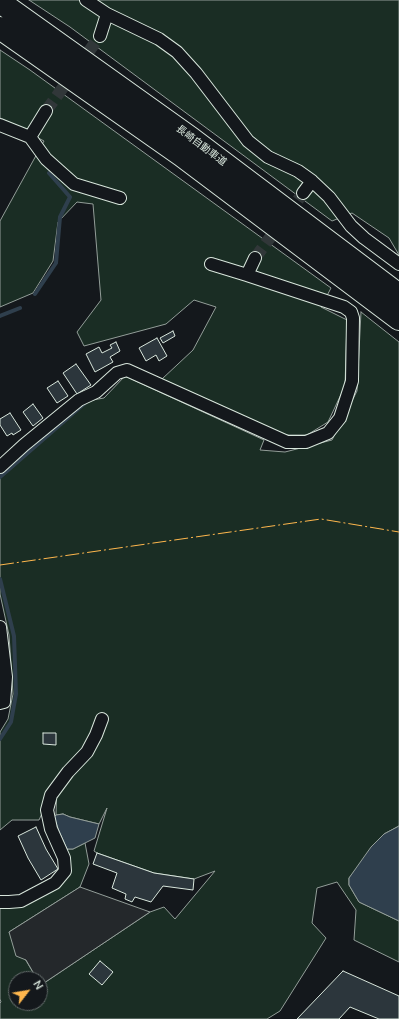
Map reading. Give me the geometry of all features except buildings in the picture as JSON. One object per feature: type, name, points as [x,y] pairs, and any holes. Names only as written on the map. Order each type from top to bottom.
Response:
[{"type":"highway","name":"長崎自動車道","points":[[0,2],[192,139],[399,295]]},
{"type":"highway","name":"長崎自動車道","points":[[0,28],[181,155],[399,320]]},
{"type":"street","points":[[86,0],[107,14],[158,39],[177,52],[196,73],[248,141],[268,157],[298,171],[312,181],[329,197],[350,226],[399,264]]},
{"type":"street","points":[[100,36],[107,14]]},
{"type":"street","points":[[30,137],[46,111]]},
{"type":"street","points":[[0,125],[30,137],[46,159],[74,184],[120,198]]},
{"type":"street","points":[[304,193],[312,181]]},
{"type":"street","points":[[247,275],[255,258]]},
{"type":"street","points":[[0,467],[24,445],[79,400],[96,392],[117,373],[127,370],[287,442],[306,442],[328,433],[340,418],[352,381],[353,318],[351,312],[344,308],[211,264]]},
{"type":"street","points":[[0,631],[6,677],[4,702],[0,702]]},
{"type":"street","points":[[0,902],[21,901],[55,883],[65,871],[64,858],[51,830],[47,810],[51,795],[68,772],[87,752],[102,720]]},
{"type":"green space","points":[[29,0],[399,0],[399,255],[389,238],[352,213],[332,221],[70,27]]},
{"type":"green space","points":[[0,50],[30,70],[331,288],[321,307],[347,320],[345,386],[328,422],[307,435],[286,435],[162,379],[193,350],[216,307],[194,300],[166,324],[84,346],[77,332],[101,300],[93,204],[77,202],[58,222],[53,261],[33,293],[0,307],[0,221],[44,141],[0,118]]},
{"type":"green space","points":[[361,312],[399,342],[399,826],[384,834],[349,878],[349,885],[359,902],[399,921],[399,962],[354,940],[356,910],[337,882],[317,888],[312,923],[326,938],[280,1011],[267,1019],[0,1019],[0,907],[70,871],[67,849],[73,849],[85,843],[89,864],[80,887],[9,932],[32,971],[8,971],[8,1011],[48,1011],[48,980],[150,912],[164,907],[175,919],[215,871],[194,879],[154,873],[97,853],[94,851],[107,808],[99,824],[63,814],[56,815],[57,781],[39,820],[12,820],[0,830],[0,732],[8,719],[13,694],[9,635],[0,594],[0,473],[82,402],[104,398],[125,376],[264,440],[260,450],[285,452],[332,440],[357,391]]},
{"type":"shaded area","points":[[80,887],[150,912],[48,980],[48,971],[32,971],[26,960],[16,956],[9,932]]},
{"type":"water","points":[[63,814],[99,824],[95,838],[73,849],[67,849],[54,817],[56,815]]},
{"type":"water","points":[[399,826],[399,921],[359,902],[349,885],[349,878],[371,847],[384,834]]},
{"type":"waterway","points":[[35,294],[56,263],[60,217],[70,197],[49,173]]},
{"type":"waterway","points":[[0,316],[20,308]]},
{"type":"waterway","points":[[0,477],[85,403]]},
{"type":"waterway","points":[[0,579],[14,636],[16,694],[11,722],[0,739]]},
{"type":"tunnel","points":[[46,111],[100,36]]},
{"type":"tunnel","points":[[255,258],[303,193]]},
{"type":"power","points":[[0,565],[321,519],[399,532]]}]
